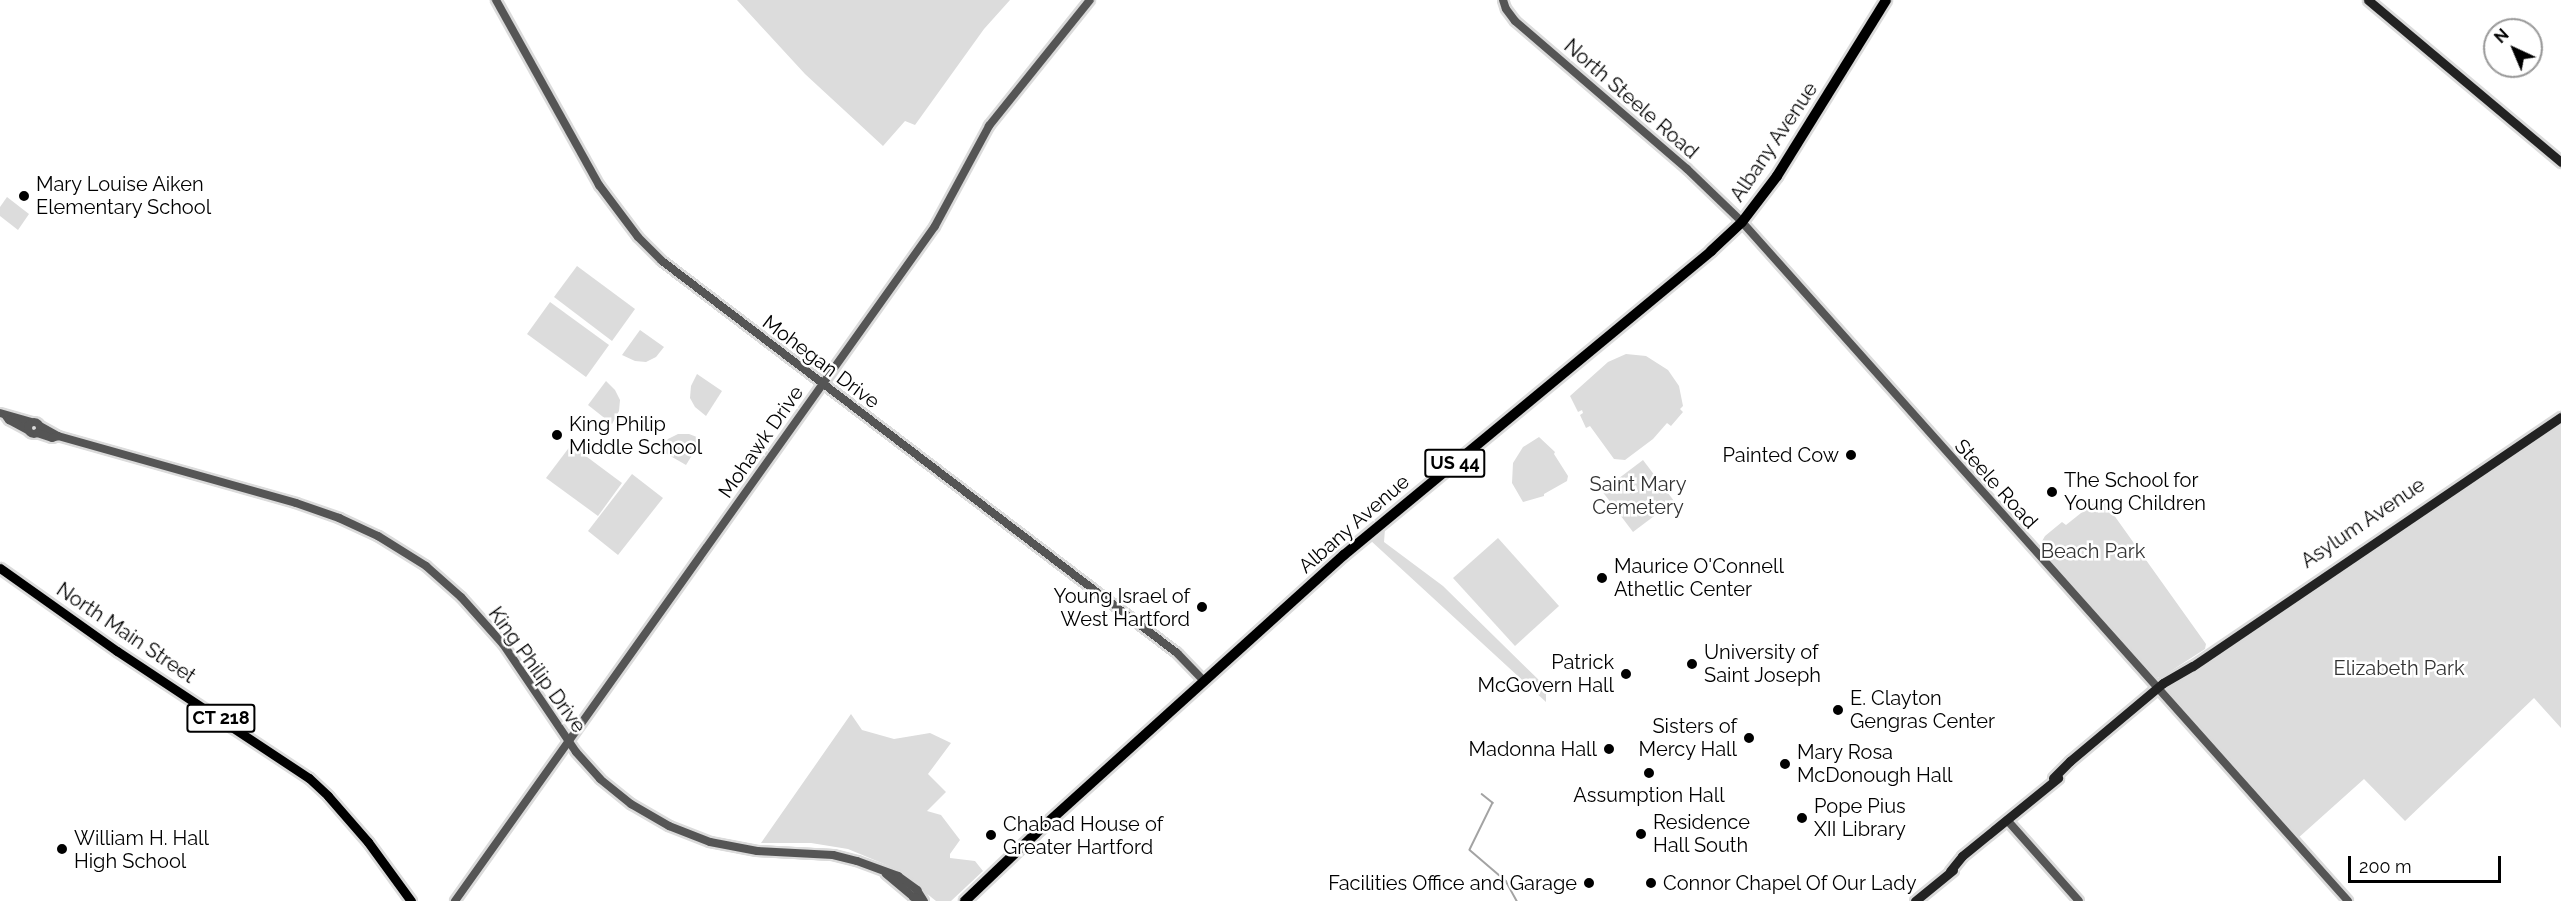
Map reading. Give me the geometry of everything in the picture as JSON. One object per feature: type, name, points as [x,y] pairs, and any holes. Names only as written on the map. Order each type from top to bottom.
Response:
[{"type":"highway","name":"Albany Avenue","points":[[965,901],[1043,826],[1344,555],[1711,251],[1742,222],[1777,176],[1886,0]]},
{"type":"main road","points":[[2368,0],[2561,162]]},
{"type":"main road","name":"Asylum Avenue","points":[[2187,668],[2190,661],[2561,410]]},
{"type":"main road","name":"Asylum Avenue","points":[[1915,901],[1950,871],[1951,866],[1966,856],[2054,778],[2054,775],[2158,687],[2193,666],[2561,417]]},
{"type":"main road","name":"North Main Street","points":[[0,568],[117,651],[309,778],[368,842],[411,901]]},
{"type":"street","name":"Mohegan Drive","points":[[496,0],[599,185],[638,237],[662,261],[1177,653],[1204,681]]},
{"type":"street","name":"Mohawk Drive","points":[[455,901],[935,226],[989,126],[1090,0]]},
{"type":"street","name":"North Steele Road","points":[[1503,0],[1509,15],[1515,21],[1687,169],[1742,222]]},
{"type":"street","name":"Steele Road","points":[[1742,222],[2348,901]]},
{"type":"street","name":"King Philip Drive","points":[[3,414],[29,426],[37,422],[39,429],[52,438],[58,436],[339,518],[403,551],[455,592],[490,628],[576,752],[609,787],[631,804],[669,826],[710,842],[757,851],[833,855],[863,863],[886,874],[913,897],[923,900]]},
{"type":"street","points":[[2007,820],[2079,901]]},
{"type":"green space","points":[[737,0],[1010,0],[984,29],[915,125],[905,121],[883,146],[805,74]]},
{"type":"green space","points":[[7,197],[29,214],[18,230],[0,216],[0,207]]},
{"type":"green space","points":[[577,266],[635,309],[612,341],[554,297]]},
{"type":"green space","points":[[550,302],[609,345],[586,377],[527,334]]},
{"type":"green space","points":[[640,330],[664,347],[656,357],[646,362],[635,361],[622,355]]},
{"type":"green space","points":[[1626,354],[1646,356],[1668,370],[1679,386],[1683,406],[1680,409],[1683,412],[1671,426],[1667,423],[1653,439],[1625,460],[1614,459],[1590,426],[1586,428],[1580,415],[1583,413],[1582,410],[1578,412],[1570,396],[1608,362]]},
{"type":"green space","points":[[697,374],[722,391],[706,416],[695,407],[690,398],[691,386]]},
{"type":"green space","points":[[606,381],[615,390],[620,400],[619,411],[612,424],[588,405]]},
{"type":"green space","name":"Elizabeth Park","points":[[2561,421],[2561,728],[2534,698],[2405,821],[2364,779],[2297,839],[2168,693],[2168,685]]},
{"type":"green space","points":[[678,434],[689,434],[702,439],[686,465],[660,450],[668,439]]},
{"type":"green space","points":[[1539,437],[1555,452],[1554,454],[1568,476],[1567,481],[1544,496],[1523,502],[1512,483],[1513,463],[1523,447]]},
{"type":"green space","points":[[571,445],[622,483],[598,516],[546,478]]},
{"type":"green space","name":"Saint Mary Cemetery","points":[[1643,460],[1674,501],[1633,532],[1602,491]]},
{"type":"green space","points":[[632,474],[663,498],[618,555],[588,531]]},
{"type":"green space","name":"Beach Park","points":[[2101,497],[2206,644],[2205,649],[2160,678],[2155,677],[2038,548],[2045,536],[2062,522],[2066,525]]},
{"type":"green space","points":[[1385,529],[1384,542],[1443,586],[1546,687],[1546,702],[1370,540]]},
{"type":"green space","points":[[1498,538],[1559,606],[1515,646],[1453,578]]},
{"type":"green space","points":[[851,714],[862,730],[894,739],[930,733],[951,743],[928,774],[946,792],[927,811],[941,815],[960,840],[950,854],[950,858],[975,861],[983,871],[951,901],[936,901],[896,869],[848,849],[811,843],[761,843]]},
{"type":"waterway","points":[[1482,794],[1493,803],[1470,850],[1506,881],[1517,901]]},
{"type":"place","name":"Mary Louise Aiken Elementary School","points":[[24,196]]},
{"type":"place","name":"King Philip Middle School","points":[[557,435]]},
{"type":"place","name":"Painted Cow","points":[[1851,455]]},
{"type":"place","name":"The School for Young Children","points":[[2052,492]]},
{"type":"place","name":"Maurice O'Connell Athetlic Center","points":[[1602,578]]},
{"type":"place","name":"Young Israel of West Hartford","points":[[1202,607]]},
{"type":"place","name":"University of Saint Joseph","points":[[1692,664]]},
{"type":"place","name":"Patrick McGovern Hall","points":[[1626,674]]},
{"type":"place","name":"E. Clayton Gengras Center","points":[[1838,710]]},
{"type":"place","name":"Sisters of Mercy Hall","points":[[1749,738]]},
{"type":"place","name":"Madonna Hall","points":[[1609,749]]},
{"type":"place","name":"Mary Rosa McDonough Hall","points":[[1785,764]]},
{"type":"place","name":"Assumption Hall","points":[[1649,773]]},
{"type":"place","name":"Pope Pius XII Library","points":[[1802,818]]},
{"type":"place","name":"Residence Hall South","points":[[1641,834]]},
{"type":"place","name":"Chabad House of Greater Hartford","points":[[991,835]]},
{"type":"place","name":"William H. Hall High School","points":[[62,849]]},
{"type":"place","name":"Facilities Office and Garage","points":[[1589,883]]},
{"type":"place","name":"Connor Chapel Of Our Lady","points":[[1651,883]]}]
